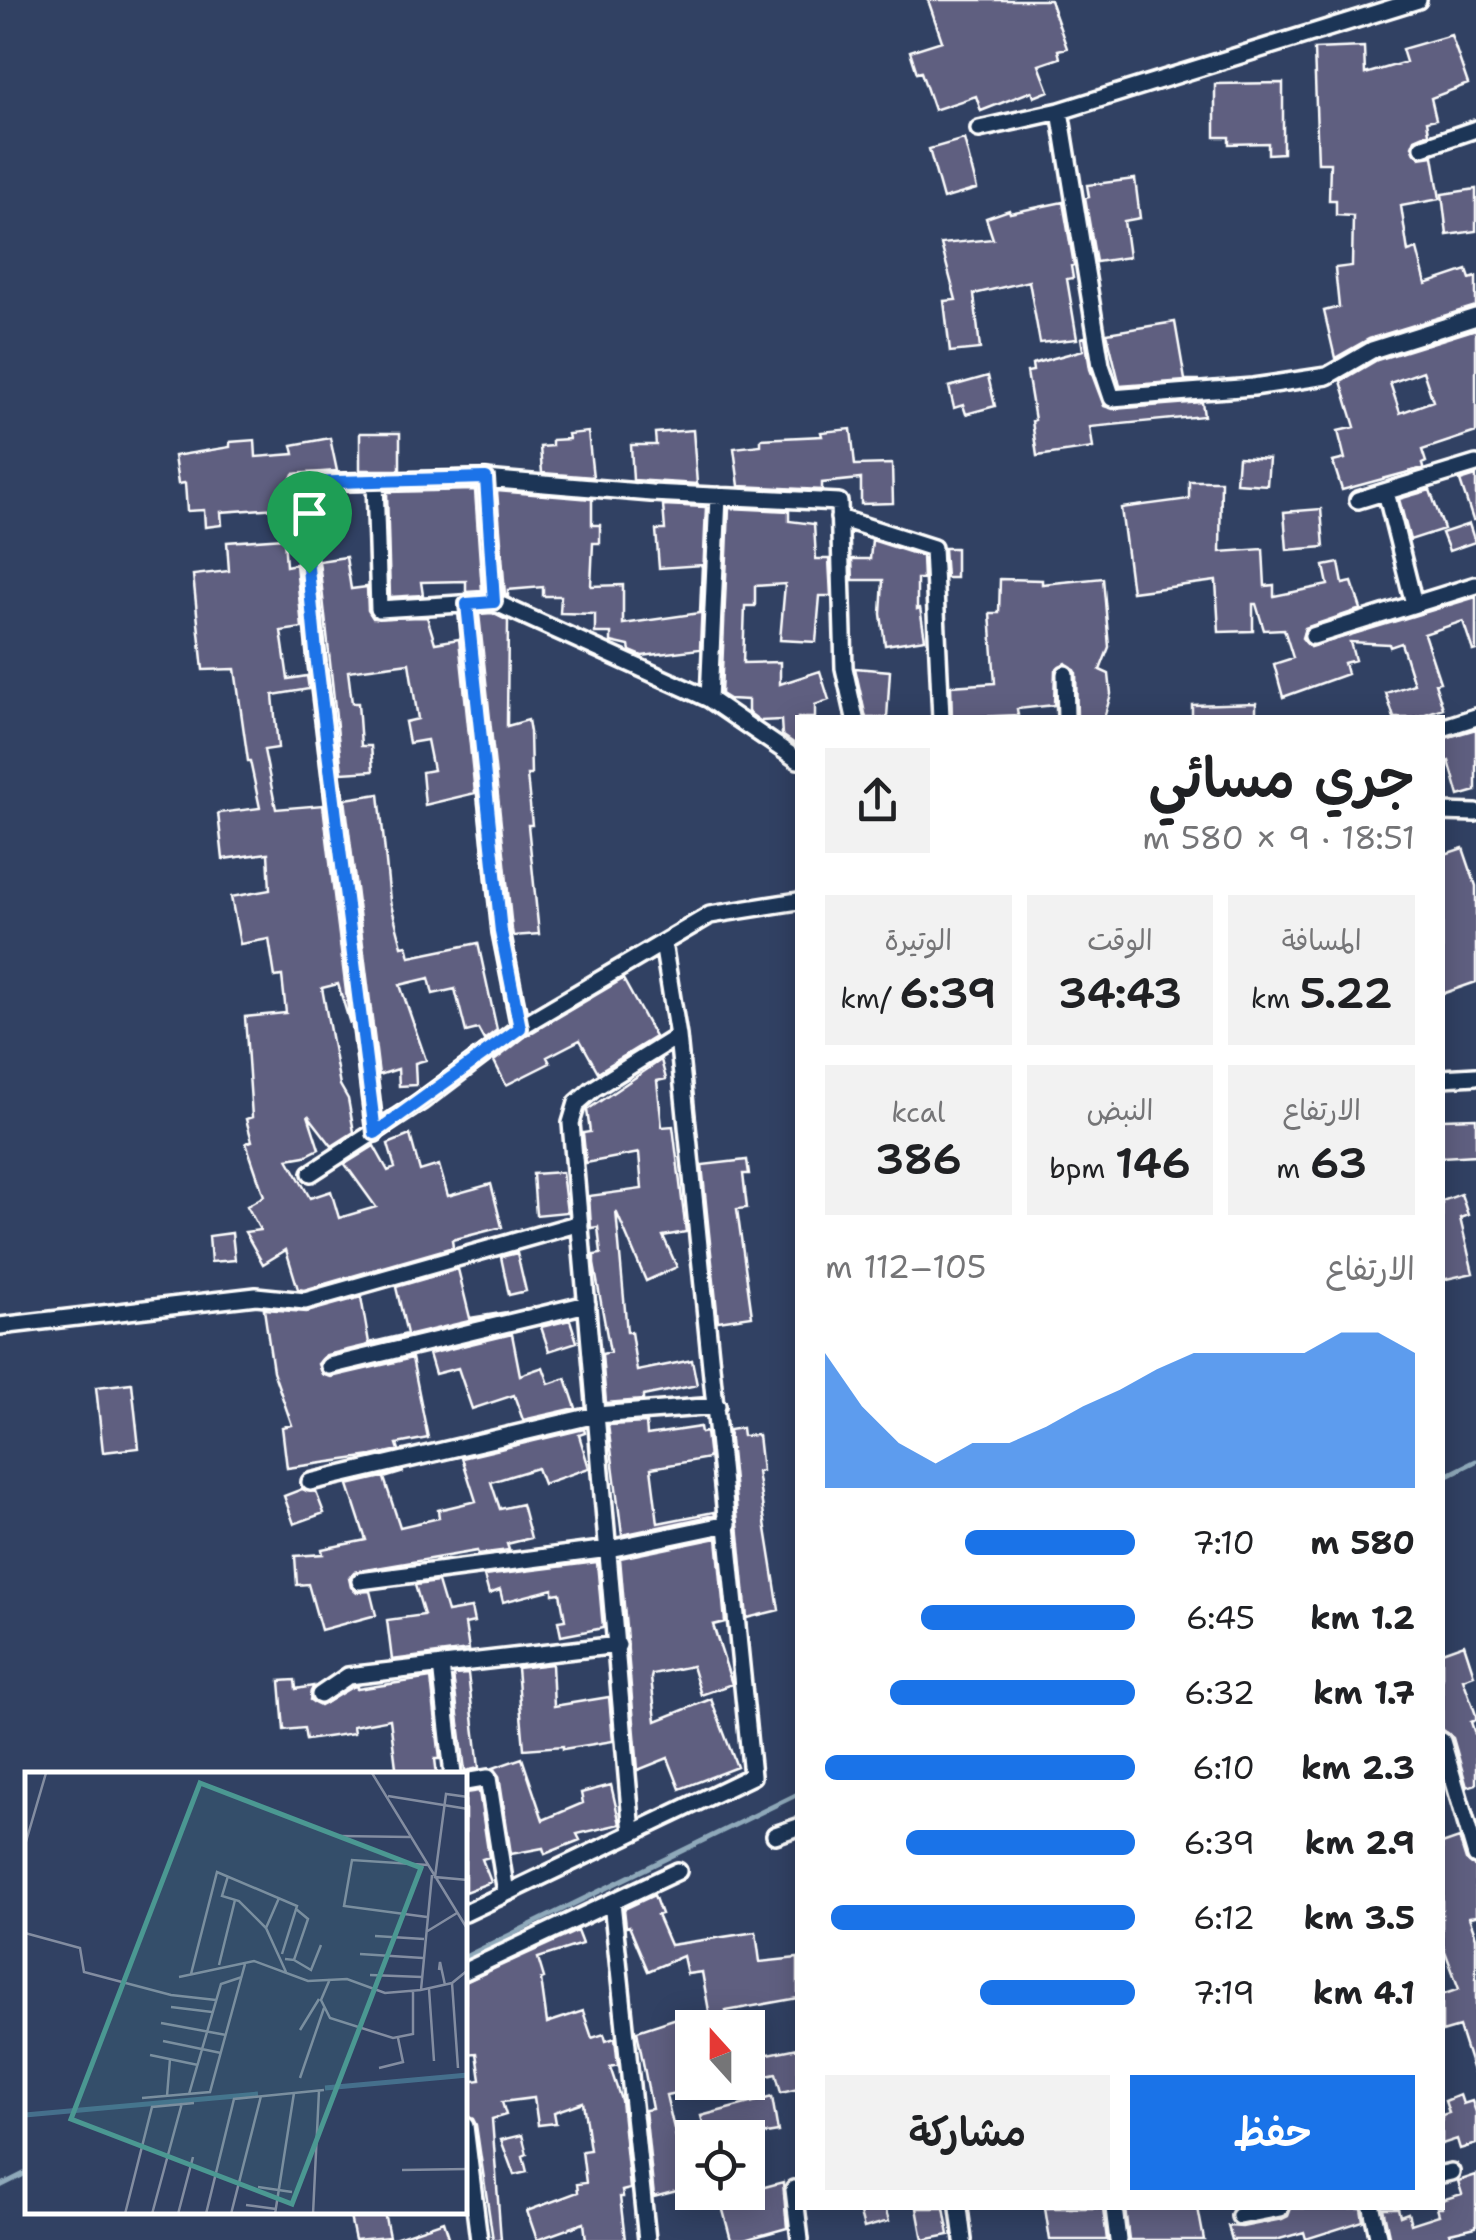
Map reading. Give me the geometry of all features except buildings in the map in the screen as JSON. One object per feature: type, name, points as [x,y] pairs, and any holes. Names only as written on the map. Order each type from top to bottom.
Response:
[{"type":"street","points":[[980,129],[1060,111],[1418,0]]},
{"type":"street","points":[[1060,111],[1101,365],[1112,398],[1253,387],[1327,376],[1372,350],[1476,317]]},
{"type":"street","points":[[1422,147],[1476,128]]},
{"type":"street","points":[[1358,500],[1476,464]]},
{"type":"street","points":[[486,478],[494,602]]},
{"type":"street","points":[[375,1133],[317,663],[300,483],[486,478],[838,502],[844,668],[854,715]]},
{"type":"street","points":[[375,481],[379,610],[494,602],[709,699],[795,758]]},
{"type":"street","points":[[1386,492],[1414,604]]},
{"type":"street","points":[[709,699],[718,496]]},
{"type":"street","points":[[839,518],[933,548],[940,715]]},
{"type":"street","points":[[1312,636],[1476,585]]},
{"type":"street","points":[[467,604],[501,932],[520,1028]]},
{"type":"street","points":[[1065,674],[1066,715]]},
{"type":"street","points":[[1445,727],[1476,717]]},
{"type":"street","points":[[1445,812],[1476,812]]},
{"type":"street","points":[[311,1173],[375,1133],[520,1028],[710,915],[795,901]]},
{"type":"street","points":[[468,1912],[752,1776],[678,1036],[663,943]]},
{"type":"street","points":[[632,1833],[571,1124],[576,1104],[593,1089],[678,1036]]},
{"type":"street","points":[[1445,1078],[1476,1076]]},
{"type":"street","points":[[0,1326],[256,1296],[305,1301],[580,1223]]},
{"type":"street","points":[[329,1366],[587,1304]]},
{"type":"street","points":[[310,1482],[596,1415],[717,1406]]},
{"type":"street","points":[[360,1580],[608,1549],[728,1524]]},
{"type":"street","points":[[320,1695],[348,1676],[618,1644]]},
{"type":"street","points":[[441,1665],[454,1772]]},
{"type":"street","points":[[1445,1752],[1476,1856]]},
{"type":"street","points":[[468,1781],[488,1778],[506,1893]]},
{"type":"street","points":[[775,1836],[795,1828]]},
{"type":"street","points":[[468,1970],[678,1872]]},
{"type":"street","points":[[612,1902],[648,2240]]},
{"type":"street","points":[[468,2150],[479,2240]]},
{"type":"street","points":[[794,2189],[795,2198]]},
{"type":"street","points":[[796,2210],[800,2240]]},
{"type":"street","points":[[959,2210],[963,2240]]},
{"type":"street","points":[[1114,2210],[1118,2240]]},
{"type":"street","points":[[1240,2216],[1270,2210]]},
{"type":"street","points":[[1372,2210],[1378,2240]]},
{"type":"waterway","points":[[1445,1476],[1476,1461]]},
{"type":"waterway","points":[[468,1956],[795,1795]]},
{"type":"waterway","points":[[0,2186],[25,2174]]},
{"type":"route","points":[[486,478],[494,602],[467,604],[486,813],[501,932],[520,1028],[375,1133],[317,663],[309,573],[300,483],[486,478]]}]
